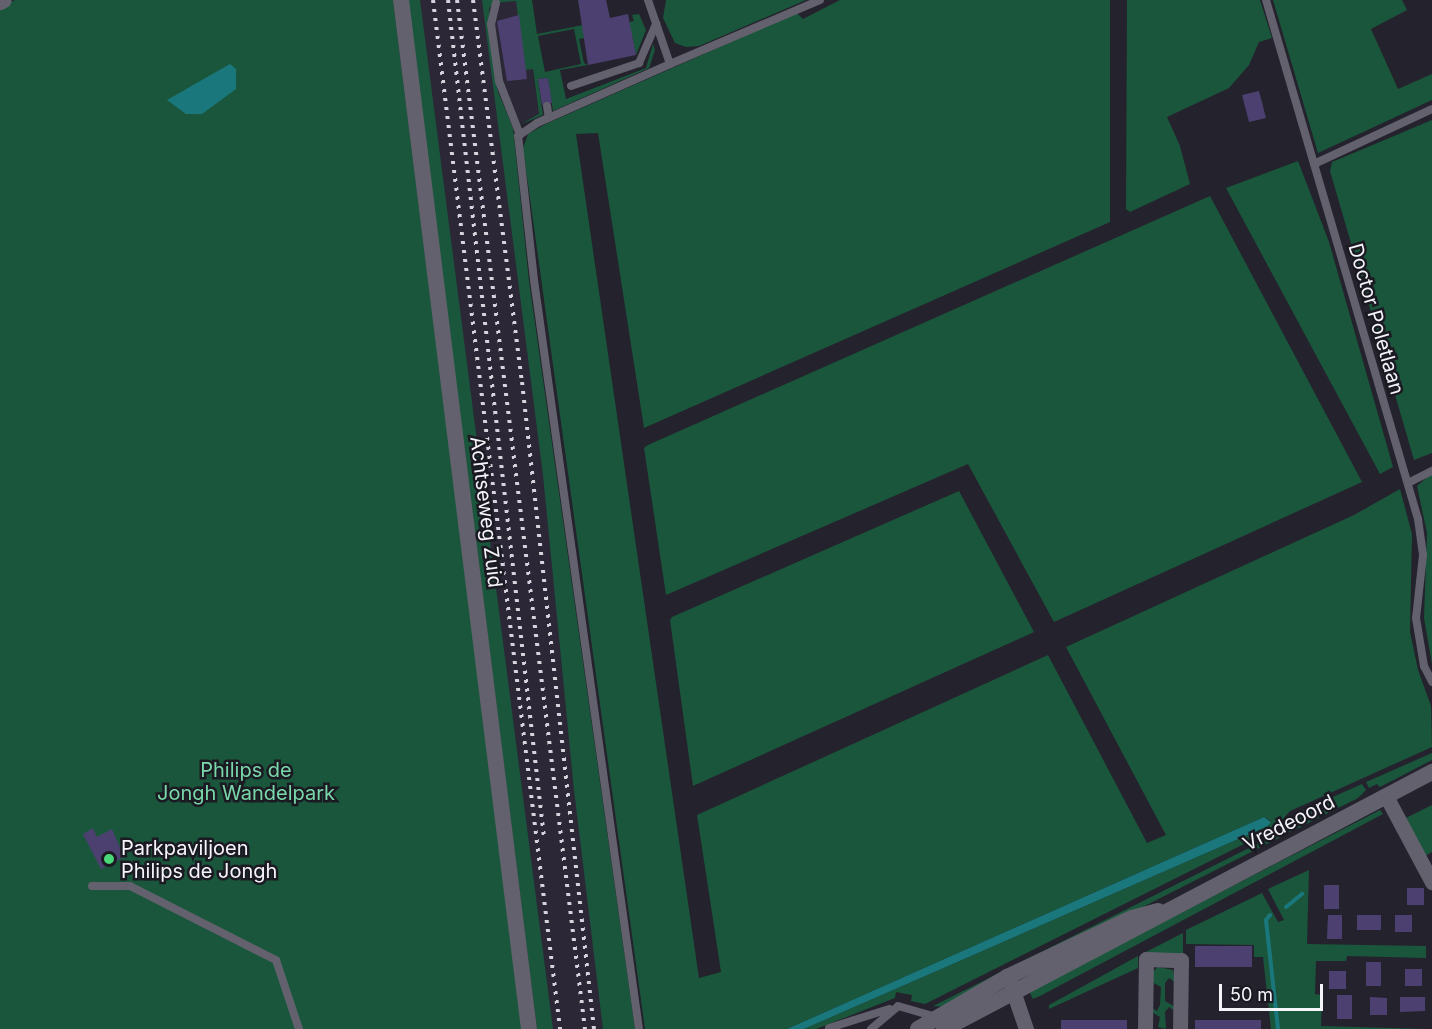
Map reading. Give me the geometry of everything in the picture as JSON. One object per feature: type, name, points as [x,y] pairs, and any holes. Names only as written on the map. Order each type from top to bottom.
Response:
[{"type":"street","points":[[0,2],[4,0]]},
{"type":"street","name":"Achtseweg Zuid","points":[[400,0],[529,1029]]},
{"type":"street","name":"Vredeoord","points":[[918,1029],[942,1025],[1015,993],[1139,928],[1165,910],[1432,772]]},
{"type":"street","points":[[1386,796],[1432,882]]},
{"type":"street","name":"Vredeoord","points":[[942,1025],[1007,977],[1132,918],[1165,910]]},
{"type":"street","points":[[1145,1029],[1146,959],[1181,960],[1180,1029]]},
{"type":"street","points":[[1007,977],[1015,993],[1026,1029]]},
{"type":"lane","points":[[648,0],[670,64]]},
{"type":"lane","points":[[520,135],[549,118],[820,0]]},
{"type":"lane","name":"Doctor Poletlaan","points":[[1266,0],[1408,483],[1423,555],[1416,618],[1424,666],[1432,682]]},
{"type":"lane","points":[[496,3],[492,24],[499,81],[520,135],[534,280],[639,1029]]},
{"type":"lane","points":[[571,86],[639,63],[656,24]]},
{"type":"lane","points":[[547,106],[549,118]]},
{"type":"lane","points":[[1314,164],[1432,108]]},
{"type":"lane","points":[[1408,483],[1432,471]]},
{"type":"lane","points":[[92,886],[130,886],[276,960],[299,1029]]},
{"type":"lane","points":[[829,1028],[893,1008],[908,1006],[942,1025]]},
{"type":"lane","points":[[871,1029],[893,1008]]},
{"type":"shaded area","points":[[412,0],[523,0],[539,115],[506,129],[627,1029],[551,1029]]},
{"type":"green space","name":"Philips de Jongh Wandelpark","points":[[15,0],[393,0],[522,1029],[0,1029],[0,7]]},
{"type":"green space","points":[[408,0],[420,0],[553,1029],[537,1029]]},
{"type":"green space","points":[[482,0],[532,0],[537,34],[583,25],[586,38],[579,39],[584,63],[588,65],[560,70],[566,99],[646,68],[653,44],[655,50],[649,68],[553,111],[548,78],[538,79],[543,115],[519,125],[539,114],[533,69],[525,70],[516,1],[494,3],[489,8],[498,92],[513,128],[529,281],[635,1029],[603,1029],[574,790],[543,475]],"holes":[[[574,29],[581,64],[545,72],[538,36]]]},
{"type":"green space","points":[[666,0],[806,0],[699,46],[686,47],[675,43],[663,18]]},
{"type":"green space","points":[[840,0],[1110,0],[1110,222],[644,428],[598,133],[576,134],[699,978],[721,972],[697,815],[1048,655],[1147,843],[1166,835],[1066,647],[1354,515],[1400,489],[1412,534],[1410,632],[1418,670],[1431,706],[1432,747],[1290,811],[1274,829],[925,1004],[911,1001],[912,995],[896,992],[895,998],[816,1029],[804,1029],[1268,826],[1271,821],[1264,817],[787,1029],[645,1029],[523,148],[528,134],[546,124],[797,13],[803,19]]},
{"type":"green space","points":[[1127,0],[1260,0],[1272,38],[1259,42],[1249,65],[1229,88],[1167,117],[1180,146],[1190,184],[1130,212],[1126,209]]},
{"type":"green space","points":[[1273,0],[1402,0],[1407,10],[1371,29],[1398,89],[1432,74],[1432,100],[1318,153]]},
{"type":"green space","points":[[639,14],[646,30],[636,55],[629,22],[634,21],[632,15]]},
{"type":"green space","points":[[1432,120],[1432,453],[1414,460],[1330,171],[1332,162]]},
{"type":"green space","points":[[1298,161],[1329,242],[1393,467],[1380,474],[1226,188]]},
{"type":"green space","points":[[1210,196],[1362,482],[1054,622],[968,464],[666,595],[644,448],[648,445]]},
{"type":"green space","points":[[1432,473],[1432,664],[1424,618],[1427,533],[1417,486]]},
{"type":"green space","points":[[959,491],[1034,632],[693,786],[670,620],[672,617]]},
{"type":"green space","points":[[1432,753],[1432,760],[1380,787],[1377,784],[1369,788],[1366,782]]},
{"type":"green space","points":[[1362,784],[1366,790],[1358,798],[945,1007],[933,1006],[1277,834],[1299,812]]},
{"type":"green space","points":[[1432,805],[1432,852],[1425,856],[1406,818]]},
{"type":"green space","points":[[1380,810],[1383,814],[1033,999],[1029,991]]},
{"type":"green space","points":[[1309,870],[1307,944],[1426,946],[1426,958],[1347,956],[1346,961],[1316,961],[1315,994],[1322,995],[1321,1026],[1426,1029],[1271,1029],[1263,957],[1254,957],[1254,945],[1186,944],[1186,930],[1262,893],[1278,922],[1284,920],[1268,889]]},
{"type":"green space","points":[[1183,933],[1183,955],[1142,954]]},
{"type":"green space","points":[[1138,956],[1138,968],[1049,1009],[1049,1005]]},
{"type":"green space","points":[[1158,967],[1173,970],[1175,982],[1169,978],[1165,983],[1165,1001],[1175,1007],[1175,1011],[1169,1007],[1165,1012],[1166,1029],[1158,1027],[1160,1017],[1150,1011],[1150,1007],[1157,1011],[1160,1005],[1161,987],[1150,981],[1151,973]]},
{"type":"water","points":[[230,64],[236,69],[236,89],[202,114],[186,114],[167,100]]},
{"type":"water","points":[[1264,817],[1271,822],[1268,826],[804,1029],[787,1029]]},
{"type":"building","points":[[578,0],[606,0],[610,18],[628,14],[636,55],[588,65]]},
{"type":"building","points":[[519,15],[527,79],[507,81],[497,21]]},
{"type":"building","points":[[548,78],[552,103],[542,105],[538,79]]},
{"type":"building","points":[[1259,91],[1266,118],[1249,122],[1242,95]]},
{"type":"building","points":[[93,828],[97,837],[112,829],[124,857],[101,869],[83,834]]},
{"type":"building","points":[[1324,885],[1339,885],[1339,909],[1324,909]]},
{"type":"building","points":[[1407,888],[1424,888],[1424,905],[1407,905]]},
{"type":"building","points":[[1328,915],[1342,915],[1342,939],[1327,939]]},
{"type":"building","points":[[1357,915],[1381,915],[1381,930],[1357,930]]},
{"type":"building","points":[[1395,915],[1412,915],[1412,932],[1395,932]]},
{"type":"building","points":[[1195,946],[1252,946],[1252,967],[1195,967]]},
{"type":"building","points":[[1366,962],[1381,962],[1381,986],[1366,986]]},
{"type":"building","points":[[1405,969],[1422,969],[1422,986],[1405,986]]},
{"type":"building","points":[[1329,971],[1346,971],[1346,989],[1329,989]]},
{"type":"building","points":[[1337,995],[1352,995],[1352,1019],[1337,1019]]},
{"type":"building","points":[[1370,997],[1387,998],[1387,1015],[1370,1015]]},
{"type":"building","points":[[1400,997],[1425,997],[1425,1011],[1400,1012]]},
{"type":"building","points":[[1061,1020],[1127,1020],[1127,1029],[1061,1029]]},
{"type":"building","points":[[1195,1020],[1261,1020],[1261,1029],[1195,1029]]},
{"type":"waterway","points":[[1286,907],[1302,894]]},
{"type":"waterway","points":[[1270,915],[1266,920],[1278,1029]]},
{"type":"railway","points":[[433,0],[560,1029]]},
{"type":"railway","points":[[448,0],[544,838]]},
{"type":"railway","points":[[457,0],[585,1029]]},
{"type":"railway","points":[[473,0],[522,382],[594,1029]]},
{"type":"place","name":"Parkpaviljoen Philips de Jongh","points":[[109,859]]}]
